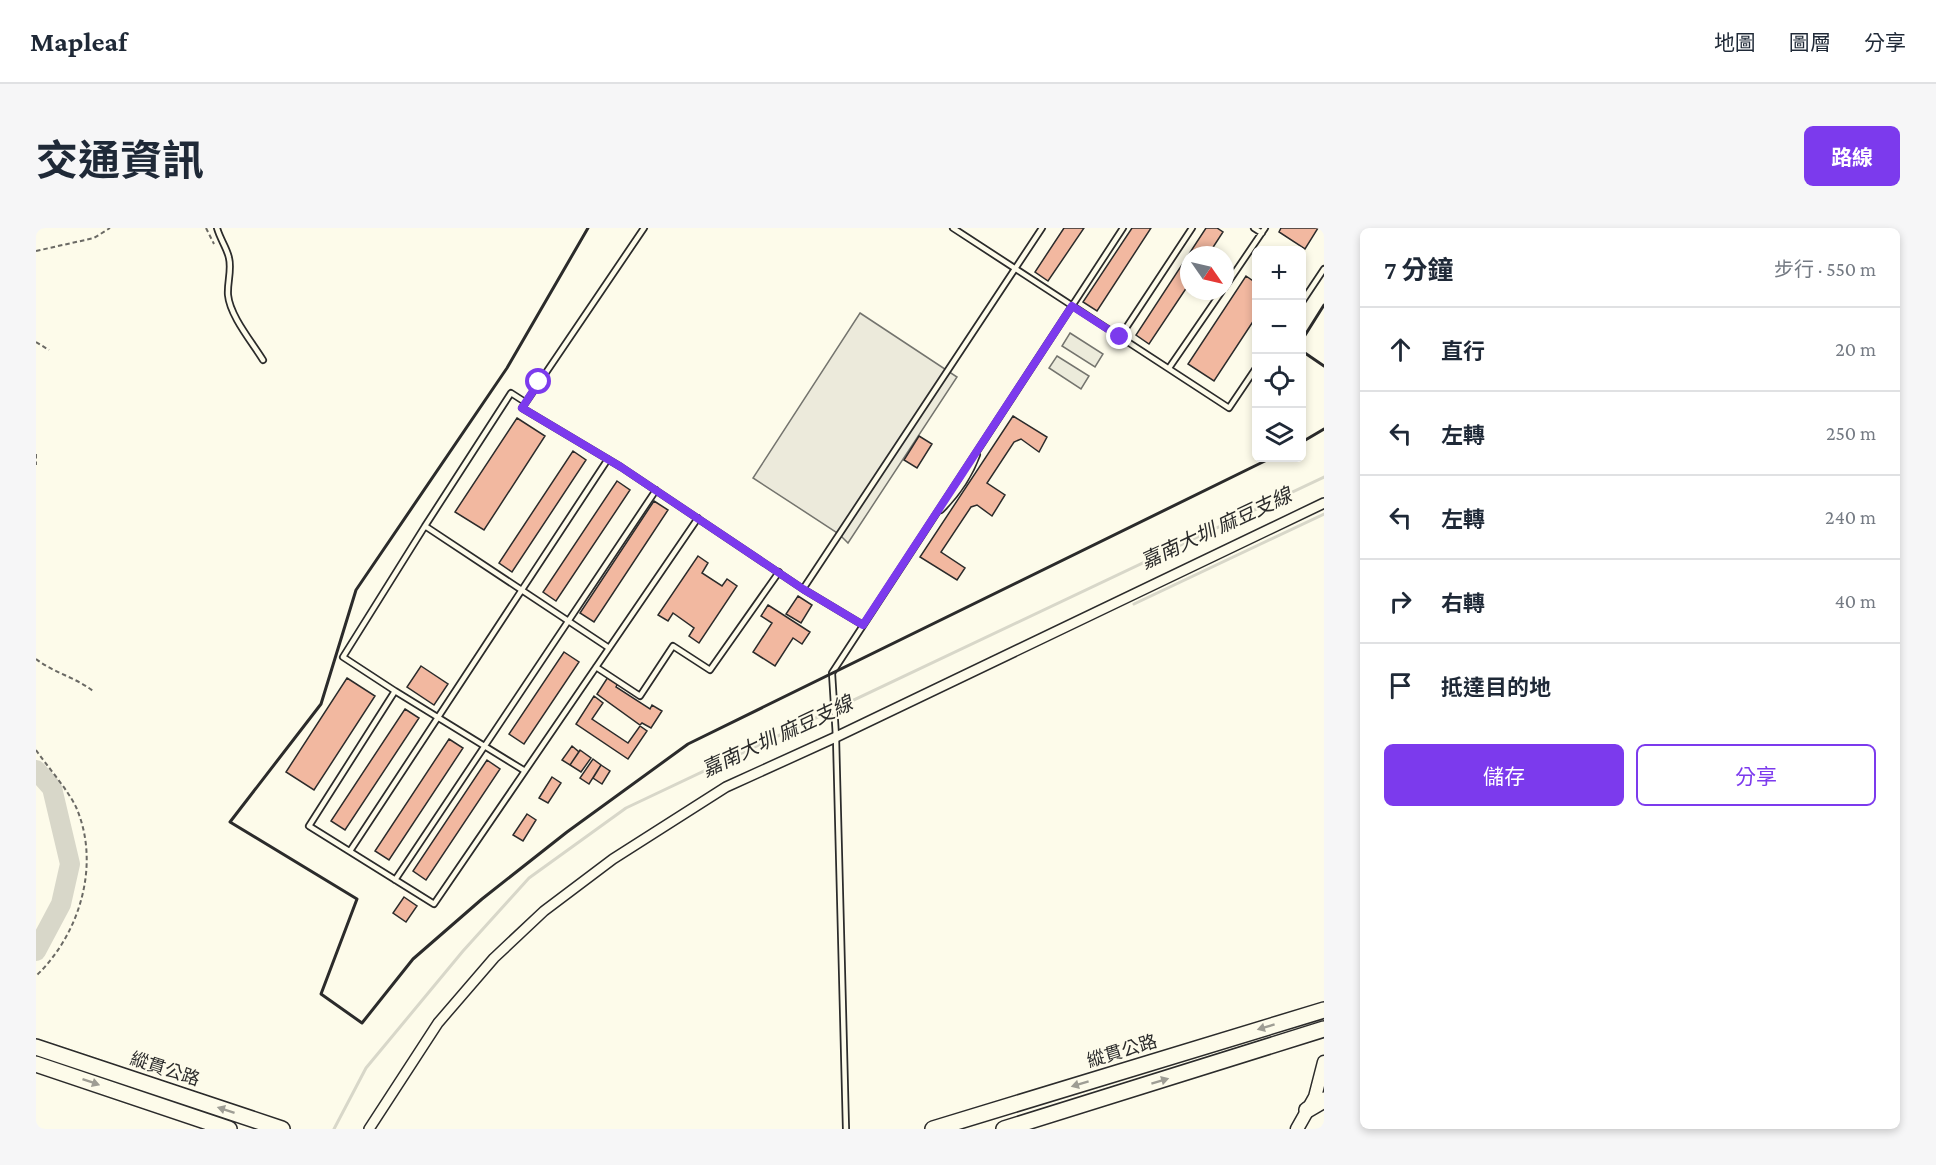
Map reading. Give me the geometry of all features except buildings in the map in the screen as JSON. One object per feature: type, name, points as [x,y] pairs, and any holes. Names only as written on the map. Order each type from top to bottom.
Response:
[{"type":"main road","name":"縱貫公路","points":[[933,1129],[1323,1012]]},
{"type":"main road","points":[[1004,1129],[1324,1029]]},
{"type":"main road","name":"縱貫公路","points":[[36,1047],[282,1129]]},
{"type":"main road","name":"縱貫公路","points":[[36,1064],[229,1129]]},
{"type":"main road","points":[[1308,1110],[1324,1100]]},
{"type":"street","points":[[369,1129],[438,1023],[494,958],[544,911],[613,859],[726,787],[836,737],[1324,503]]},
{"type":"street","points":[[1297,1129],[1319,1086],[1324,1062]]},
{"type":"lane","points":[[217,228],[229,256],[228,293],[231,308],[263,360]]},
{"type":"lane","points":[[644,228],[522,408],[608,459],[803,589],[863,625]]},
{"type":"lane","points":[[953,228],[1229,408],[1252,375]]},
{"type":"lane","points":[[803,589],[1042,228]]},
{"type":"lane","points":[[846,1129],[836,737],[832,673],[1123,228]]},
{"type":"lane","points":[[1120,337],[1192,228]]},
{"type":"lane","points":[[1234,274],[1264,231],[1254,228]]},
{"type":"lane","points":[[1303,300],[1324,269]]},
{"type":"lane","points":[[1169,368],[1216,300]]},
{"type":"lane","points":[[525,402],[511,393],[344,657],[525,771]]},
{"type":"lane","points":[[350,851],[608,459]]},
{"type":"lane","points":[[395,880],[656,490]]},
{"type":"lane","points":[[395,691],[309,826],[434,904],[698,518]]},
{"type":"lane","points":[[425,526],[609,648]]},
{"type":"lane","points":[[596,667],[640,696],[673,646],[710,670],[779,572]]},
{"type":"path","points":[[36,250],[94,238],[110,228]]},
{"type":"path","points":[[36,342],[49,350]]},
{"type":"path","points":[[36,454],[36,465]]},
{"type":"path","points":[[36,659],[49,670],[79,680],[93,691]]},
{"type":"path","points":[[36,750],[75,805],[84,836],[86,868],[81,900],[70,930],[54,957],[36,976]]},
{"type":"shaded area","points":[[860,313],[957,377],[848,543],[839,534],[753,478]]},
{"type":"shaded area","points":[[1070,333],[1103,354],[1095,367],[1062,346]]},
{"type":"shaded area","points":[[1057,356],[1089,376],[1081,389],[1049,368]]},
{"type":"waterway","name":"嘉南大圳 麻豆支線","points":[[334,1129],[366,1068],[463,951],[529,878],[626,808],[1324,477]]},
{"type":"waterway","points":[[1134,604],[1324,514]]},
{"type":"waterway","points":[[36,770],[52,788],[70,864],[61,904],[36,951]]},
{"type":"wall","points":[[588,228],[507,368],[356,590],[321,704],[230,822],[357,899],[321,994],[362,1023],[413,959],[482,899],[567,832],[688,744],[1263,462]]},
{"type":"wall","points":[[1306,334],[1324,305]]},
{"type":"wall","points":[[1306,354],[1324,366]]},
{"type":"wall","points":[[1306,440],[1324,429]]},
{"type":"route","points":[[539,382],[522,408],[621,467],[803,589],[863,625],[1072,306],[1120,337]]}]
